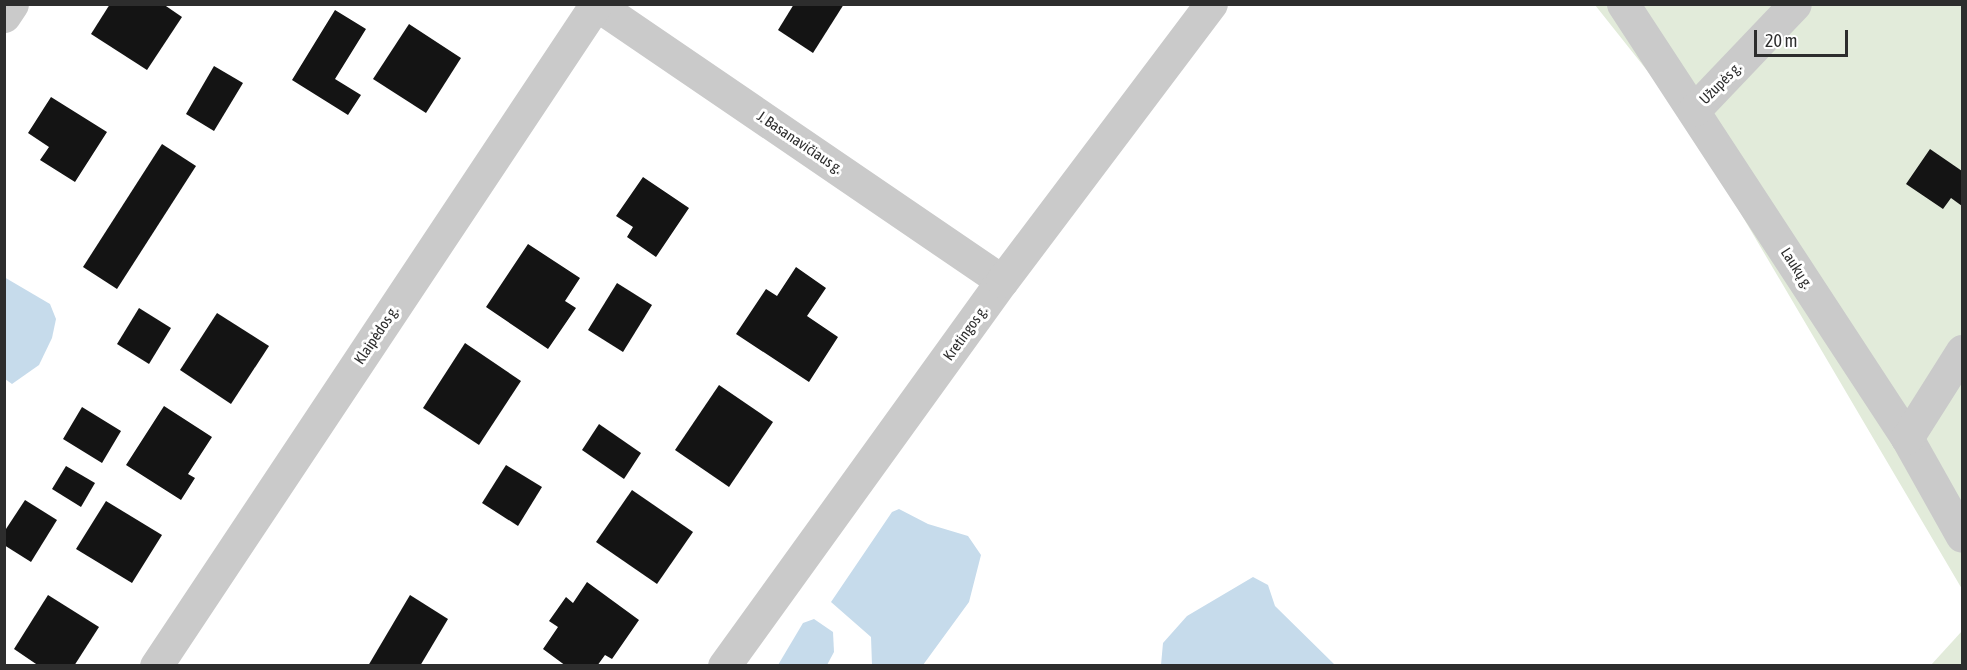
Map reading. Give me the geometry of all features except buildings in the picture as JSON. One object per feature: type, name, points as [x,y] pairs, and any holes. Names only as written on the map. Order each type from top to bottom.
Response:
[{"type":"street","points":[[4,16],[12,4]]},
{"type":"street","name":"J. Basanavičiaus g.","points":[[596,4],[1002,281]]},
{"type":"street","name":"Klaipėdos g.","points":[[156,666],[596,4]]},
{"type":"street","name":"Kretingos g.","points":[[724,666],[1002,281],[1211,4]]},
{"type":"street","name":"Laukų g.","points":[[1623,4],[1907,438],[1962,536]]},
{"type":"street","name":"Užupės g.","points":[[1694,110],[1795,4]]},
{"type":"street","points":[[1907,438],[1962,351]]},
{"type":"green space","points":[[1595,5],[1962,5],[1962,589],[1684,117]]},
{"type":"green space","points":[[1962,631],[1962,665],[1931,665]]},
{"type":"water","points":[[4,277],[50,304],[56,319],[52,338],[39,365],[12,384],[5,379]]},
{"type":"water","points":[[899,509],[928,524],[968,536],[981,555],[969,602],[923,665],[872,665],[871,637],[831,602],[892,512]]},
{"type":"water","points":[[1253,577],[1268,585],[1275,606],[1335,665],[1161,665],[1163,643],[1187,616]]},
{"type":"water","points":[[814,619],[833,632],[834,652],[827,665],[778,665],[803,623]]}]
